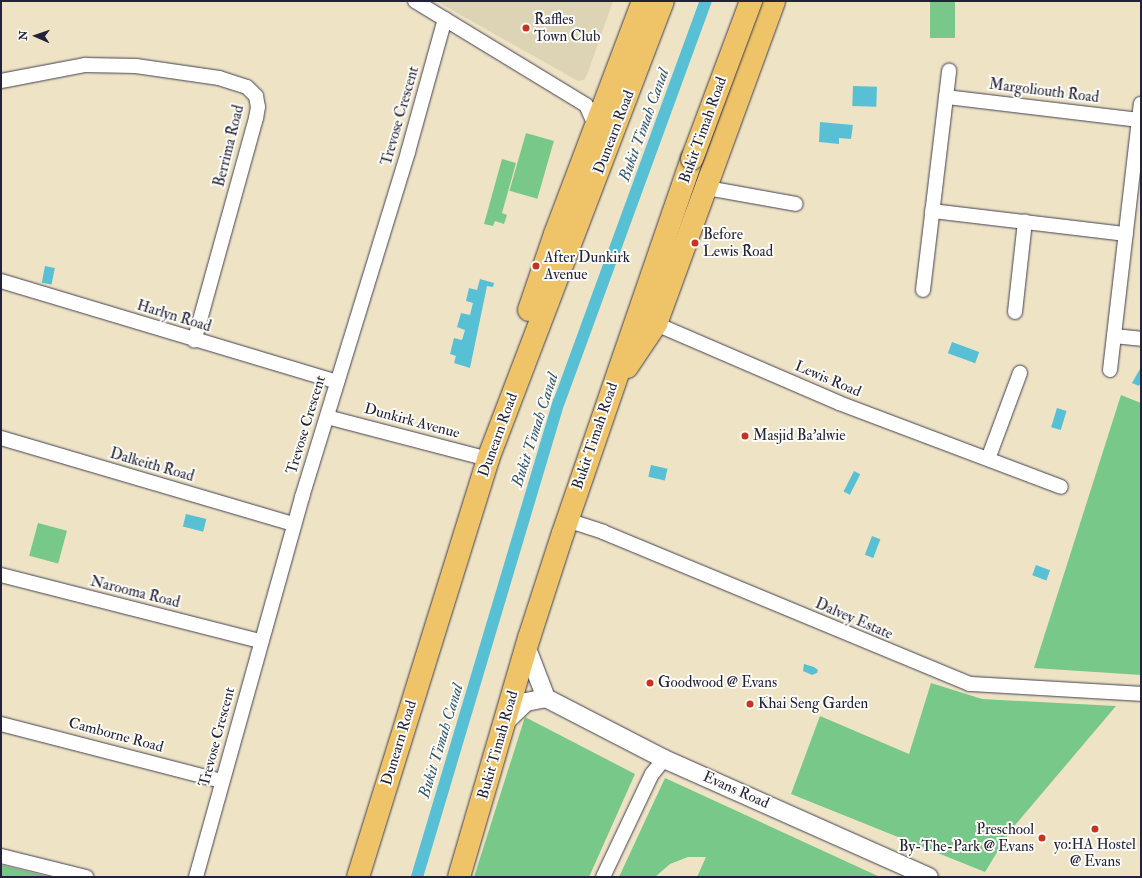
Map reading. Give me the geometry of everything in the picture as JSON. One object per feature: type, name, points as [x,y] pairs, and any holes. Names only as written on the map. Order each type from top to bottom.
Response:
[{"type":"highway","points":[[605,128],[595,105],[643,1]]},
{"type":"highway","name":"Dunearn Road","points":[[358,877],[488,459],[526,358],[605,128],[663,1]]},
{"type":"highway","name":"Bukit Timah Road","points":[[459,877],[526,646],[610,391],[692,159],[751,1]]},
{"type":"highway","points":[[610,391],[656,324],[707,188],[774,1]]},
{"type":"street","points":[[415,1],[595,105]]},
{"type":"street","name":"Trevose Crescent","points":[[196,877],[260,641],[294,524],[408,152],[445,19]]},
{"type":"street","name":"Berrima Road","points":[[1,81],[85,65],[136,66],[224,80],[247,88],[256,96],[258,107],[256,118],[194,340]]},
{"type":"street","points":[[924,290],[949,71]]},
{"type":"street","name":"Margoliouth Road","points":[[946,97],[1139,120]]},
{"type":"street","points":[[1110,370],[1126,234],[1136,197],[1141,104]]},
{"type":"street","name":"Bukit Timah Road","points":[[707,188],[796,204]]},
{"type":"street","points":[[932,211],[1126,234]]},
{"type":"street","points":[[1015,312],[1025,222]]},
{"type":"street","name":"Harlyn Road","points":[[1,281],[337,382]]},
{"type":"street","name":"Lewis Road","points":[[656,324],[839,403],[1061,487]]},
{"type":"street","points":[[1114,336],[1141,339]]},
{"type":"street","points":[[988,460],[1020,373]]},
{"type":"street","name":"Dunkirk Avenue","points":[[327,417],[488,459]]},
{"type":"street","name":"Dalkeith Road","points":[[1,438],[294,524]]},
{"type":"street","name":"Dalvey Estate","points":[[567,520],[603,532],[970,684],[1141,694]]},
{"type":"street","name":"Narooma Road","points":[[1,575],[260,641]]},
{"type":"street","points":[[504,723],[526,702],[546,698],[526,646]]},
{"type":"street","name":"Evans Road","points":[[546,698],[664,759],[929,877]]},
{"type":"street","name":"Camborne Road","points":[[1,724],[222,781]]},
{"type":"street","points":[[604,877],[652,774],[664,759]]},
{"type":"street","points":[[1,856],[86,877]]},
{"type":"shaded area","name":"Raffles Town Club","points":[[436,1],[613,1],[587,75],[584,80],[578,81]]},
{"type":"green space","points":[[930,1],[955,1],[955,38],[930,38]]},
{"type":"green space","points":[[526,133],[554,141],[537,199],[509,191]]},
{"type":"green space","points":[[502,159],[516,163],[502,213],[507,215],[504,224],[495,221],[493,226],[484,224]]},
{"type":"green space","points":[[1121,395],[1141,403],[1141,675],[1034,668]]},
{"type":"green space","points":[[38,523],[67,531],[58,564],[29,556]]},
{"type":"green space","points":[[931,683],[982,699],[1116,706],[1010,831],[985,872],[791,794],[820,716],[909,754]]},
{"type":"green space","points":[[525,717],[635,774],[589,877],[474,877]]},
{"type":"green space","points":[[665,778],[880,877],[697,877],[706,857],[688,857],[670,864],[655,877],[619,877]]},
{"type":"green space","points":[[1,865],[50,877],[1,877]]},
{"type":"water","points":[[853,86],[877,87],[876,107],[852,106]]},
{"type":"water","points":[[820,122],[853,125],[851,139],[839,138],[839,144],[819,142]]},
{"type":"water","points":[[45,266],[55,268],[52,285],[42,283]]},
{"type":"water","points":[[480,279],[494,283],[493,287],[487,286],[470,368],[454,363],[456,356],[450,354],[454,338],[462,340],[465,330],[457,327],[461,313],[470,315],[473,303],[466,301],[469,288],[477,290]]},
{"type":"water","points":[[952,342],[979,352],[975,363],[948,353]]},
{"type":"water","points":[[1141,367],[1141,382],[1139,386],[1132,383]]},
{"type":"water","points":[[1057,408],[1067,411],[1061,430],[1051,427]]},
{"type":"water","points":[[651,465],[668,469],[665,481],[648,477]]},
{"type":"water","points":[[854,471],[860,474],[850,495],[844,491]]},
{"type":"water","points":[[186,514],[206,519],[203,532],[183,527]]},
{"type":"water","points":[[872,536],[880,539],[873,558],[865,555]]},
{"type":"water","points":[[1036,565],[1050,570],[1046,580],[1032,575]]},
{"type":"water","points":[[804,664],[814,667],[818,670],[817,673],[812,675],[803,671]]},
{"type":"waterway","name":"Bukit Timah Canal","points":[[417,877],[559,402],[706,1]]},
{"type":"place","name":"Raffles Town Club","points":[[526,28]]},
{"type":"place","name":"Before Lewis Road","points":[[695,243]]},
{"type":"place","name":"After Dunkirk Avenue","points":[[536,266]]},
{"type":"place","name":"Masjid Ba'alwie","points":[[745,436]]},
{"type":"place","name":"Goodwood @ Evans","points":[[650,683]]},
{"type":"place","name":"Khai Seng Garden","points":[[750,704]]},
{"type":"place","name":"yo:HA Hostel @ Evans","points":[[1095,829]]},
{"type":"place","name":"Preschool By-The-Park @ Evans","points":[[1042,838]]}]
